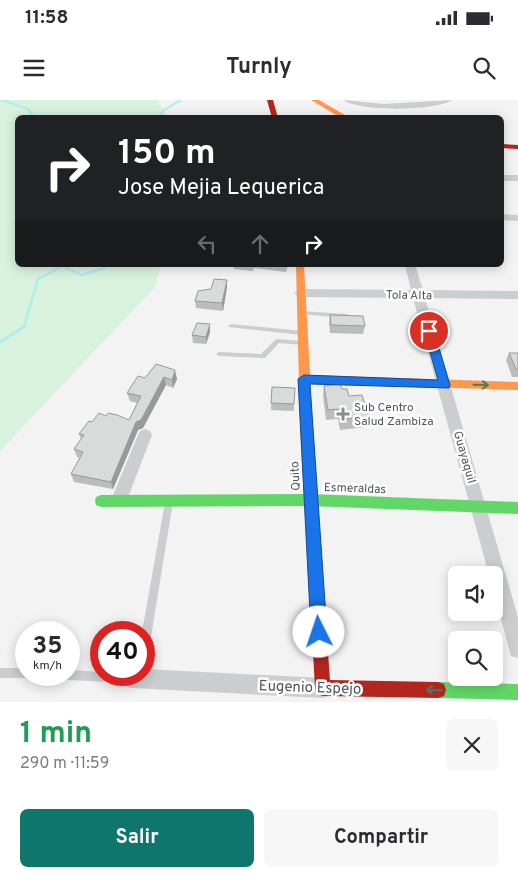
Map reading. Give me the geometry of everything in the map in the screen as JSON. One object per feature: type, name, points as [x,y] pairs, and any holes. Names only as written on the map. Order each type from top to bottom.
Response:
[{"type":"main road","points":[[270,100],[274,115]]},
{"type":"main road","points":[[301,100],[326,115]]},
{"type":"main road","points":[[314,100],[342,115]]},
{"type":"main road","points":[[504,146],[518,147]]},
{"type":"main road","points":[[504,153],[518,154]]},
{"type":"main road","name":"Quito","points":[[300,267],[300,313],[310,500],[323,688]]},
{"type":"main road","points":[[304,379],[518,386]]},
{"type":"main road","name":"Esmeraldas","points":[[101,501],[310,500],[518,508]]},
{"type":"main road","name":"Eugenio Espejo","points":[[323,688],[518,692]]},
{"type":"street","points":[[347,100],[369,108],[448,100]]},
{"type":"street","points":[[365,100],[390,107]]},
{"type":"street","points":[[504,178],[518,178]]},
{"type":"street","points":[[504,217],[518,218]]},
{"type":"street","name":"Guayaquil","points":[[411,267],[480,507],[518,649]]},
{"type":"street","name":"Tola Alta","points":[[300,292],[418,296],[518,295]]},
{"type":"street","points":[[119,500],[145,435]]},
{"type":"street","name":"Eugenio Espejo","points":[[155,679],[323,688]]},
{"type":"lane","points":[[300,313],[351,316]]},
{"type":"lane","points":[[231,326],[302,338]]},
{"type":"lane","points":[[219,354],[263,356],[278,341],[302,338]]},
{"type":"lane","points":[[149,621],[169,500]]},
{"type":"lane","points":[[0,673],[15,673]]},
{"type":"green space","points":[[0,100],[157,100],[166,115],[15,115],[15,267],[160,267],[155,287],[0,451]]},
{"type":"building","points":[[214,279],[227,280],[222,303],[195,301],[198,291],[211,289]]},
{"type":"building","points":[[330,315],[363,316],[365,326],[331,325]]},
{"type":"building","points":[[197,323],[210,324],[206,337],[192,335]]},
{"type":"building","points":[[509,353],[518,353],[518,370],[516,369]]},
{"type":"building","points":[[156,364],[175,370],[172,380],[164,377],[141,420],[136,422],[111,482],[71,474],[83,452],[74,449],[84,435],[79,434],[89,421],[92,422],[99,413],[106,416],[108,413],[117,415],[129,420],[141,396],[127,393],[138,376],[145,378]]},
{"type":"building","points":[[340,384],[342,389],[347,389],[349,396],[362,395],[369,417],[342,419],[340,409],[328,410],[324,386]]},
{"type":"building","points":[[272,387],[295,388],[294,404],[271,403]]},
{"type":"waterway","points":[[2,100],[28,109],[32,115]]},
{"type":"waterway","points":[[160,115],[164,110],[181,100]]},
{"type":"waterway","points":[[22,328],[24,327],[38,279],[61,267]]},
{"type":"waterway","points":[[65,267],[81,275],[105,267]]},
{"type":"waterway","points":[[0,342],[22,328]]},
{"type":"traffic: fast","points":[[101,501],[310,500],[518,508]]},
{"type":"traffic: fast","points":[[438,690],[518,692]]},
{"type":"traffic: slow","points":[[314,100],[342,115]]},
{"type":"traffic: slow","points":[[300,267],[306,424],[316,584]]},
{"type":"traffic: slow","points":[[304,379],[518,386]]},
{"type":"traffic: jam","points":[[270,100],[274,115]]},
{"type":"traffic: jam","points":[[504,146],[518,147]]},
{"type":"traffic: jam","points":[[316,584],[323,688],[438,690]]},
{"type":"place","name":"Sub Centro Salud Zambiza","points":[[343,414]]},
{"type":"route","points":[[319,632],[304,379],[445,385],[429,331]]}]
